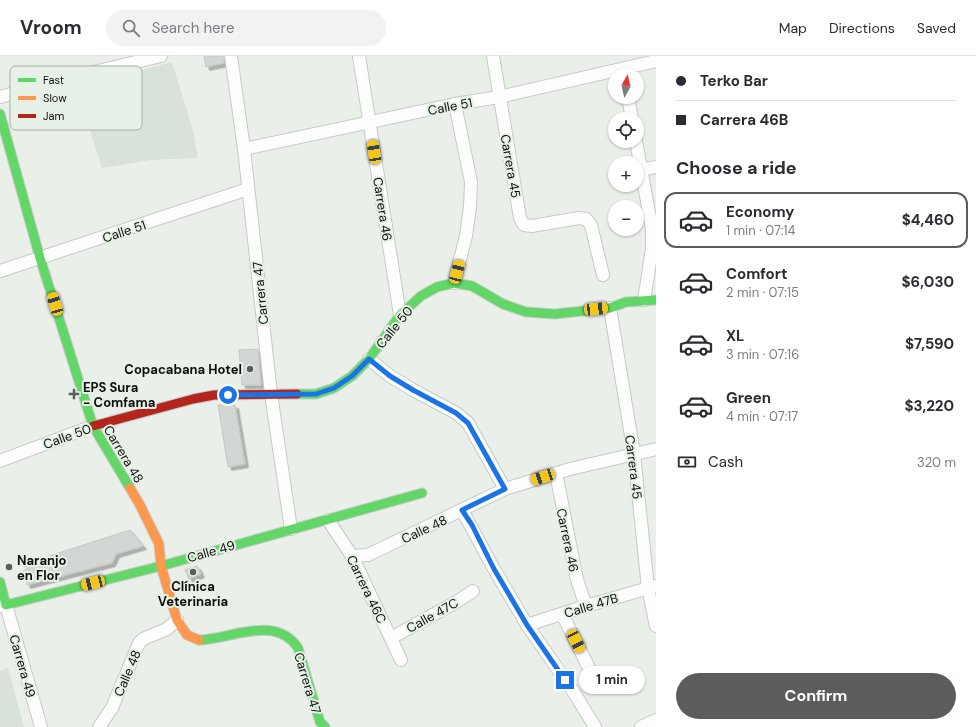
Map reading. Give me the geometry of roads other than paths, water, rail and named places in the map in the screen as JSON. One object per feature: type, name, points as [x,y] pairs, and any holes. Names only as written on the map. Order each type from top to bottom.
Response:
[{"type":"street","points":[[119,66],[161,56]]},
{"type":"street","name":"Carrera 47","points":[[231,56],[244,149],[271,394],[291,529]]},
{"type":"street","name":"Carrera 46","points":[[359,56],[400,315]]},
{"type":"street","name":"Carrera 45","points":[[493,56],[520,218],[524,225],[532,226],[579,218],[586,219],[591,225],[603,275]]},
{"type":"street","points":[[621,56],[623,68]]},
{"type":"street","name":"Calle 51","points":[[636,68],[656,61]]},
{"type":"street","name":"Calle 51","points":[[244,149],[455,104],[499,97],[608,75]]},
{"type":"street","points":[[0,97],[10,94]]},
{"type":"street","points":[[454,283],[466,236],[470,207],[471,182],[455,104]]},
{"type":"street","name":"Carrera 48","points":[[0,114],[40,258],[93,426],[140,505],[159,544],[161,566],[177,620]]},
{"type":"street","points":[[644,169],[656,167]]},
{"type":"street","points":[[644,186],[652,230],[652,249],[644,300]]},
{"type":"street","name":"Calle 51","points":[[0,271],[248,190]]},
{"type":"street","name":"Calle 50","points":[[0,461],[93,426],[193,399],[214,395],[316,394],[334,388],[352,376],[369,359],[400,315],[421,296],[437,287],[454,283],[472,286],[503,304],[526,312],[555,314],[610,308],[626,302],[656,300]]},
{"type":"street","name":"Carrera 45","points":[[610,308],[634,454],[656,626]]},
{"type":"street","points":[[369,359],[395,379],[456,413],[468,423],[505,489]]},
{"type":"street","name":"Calle 48","points":[[352,556],[368,555],[505,489],[556,473],[656,449]]},
{"type":"street","name":"Carrera 46","points":[[556,473],[560,503],[577,580],[586,606]]},
{"type":"street","name":"Calle 49","points":[[3,606],[161,566],[422,494]]},
{"type":"street","points":[[462,510],[472,525],[494,569],[527,625],[573,691],[595,727]]},
{"type":"street","name":"Carrera 46C","points":[[328,520],[352,556],[401,660]]},
{"type":"street","name":"Carrera 49","points":[[0,582],[3,606],[41,727]]},
{"type":"street","name":"Calle 47B","points":[[527,625],[652,587]]},
{"type":"street","name":"Calle 47C","points":[[391,638],[458,601],[473,591]]},
{"type":"street","points":[[562,614],[593,676]]},
{"type":"street","name":"Carrera 47","points":[[177,620],[186,636],[200,640],[215,636],[262,629],[281,634],[292,639],[298,648],[320,722],[325,727]]},
{"type":"street","name":"Calle 48","points":[[100,727],[112,708],[139,644],[143,639],[167,629],[177,620]]},
{"type":"street","points":[[641,727],[656,720]]},
{"type":"place","name":"Copacabana Hotel","points":[[250,369]]},
{"type":"place","name":"EPS Sura - Comfama","points":[[74,394]]},
{"type":"place","name":"Naranjo en Flor","points":[[9,567]]},
{"type":"place","name":"Clínica Veterinaria","points":[[193,572]]}]
